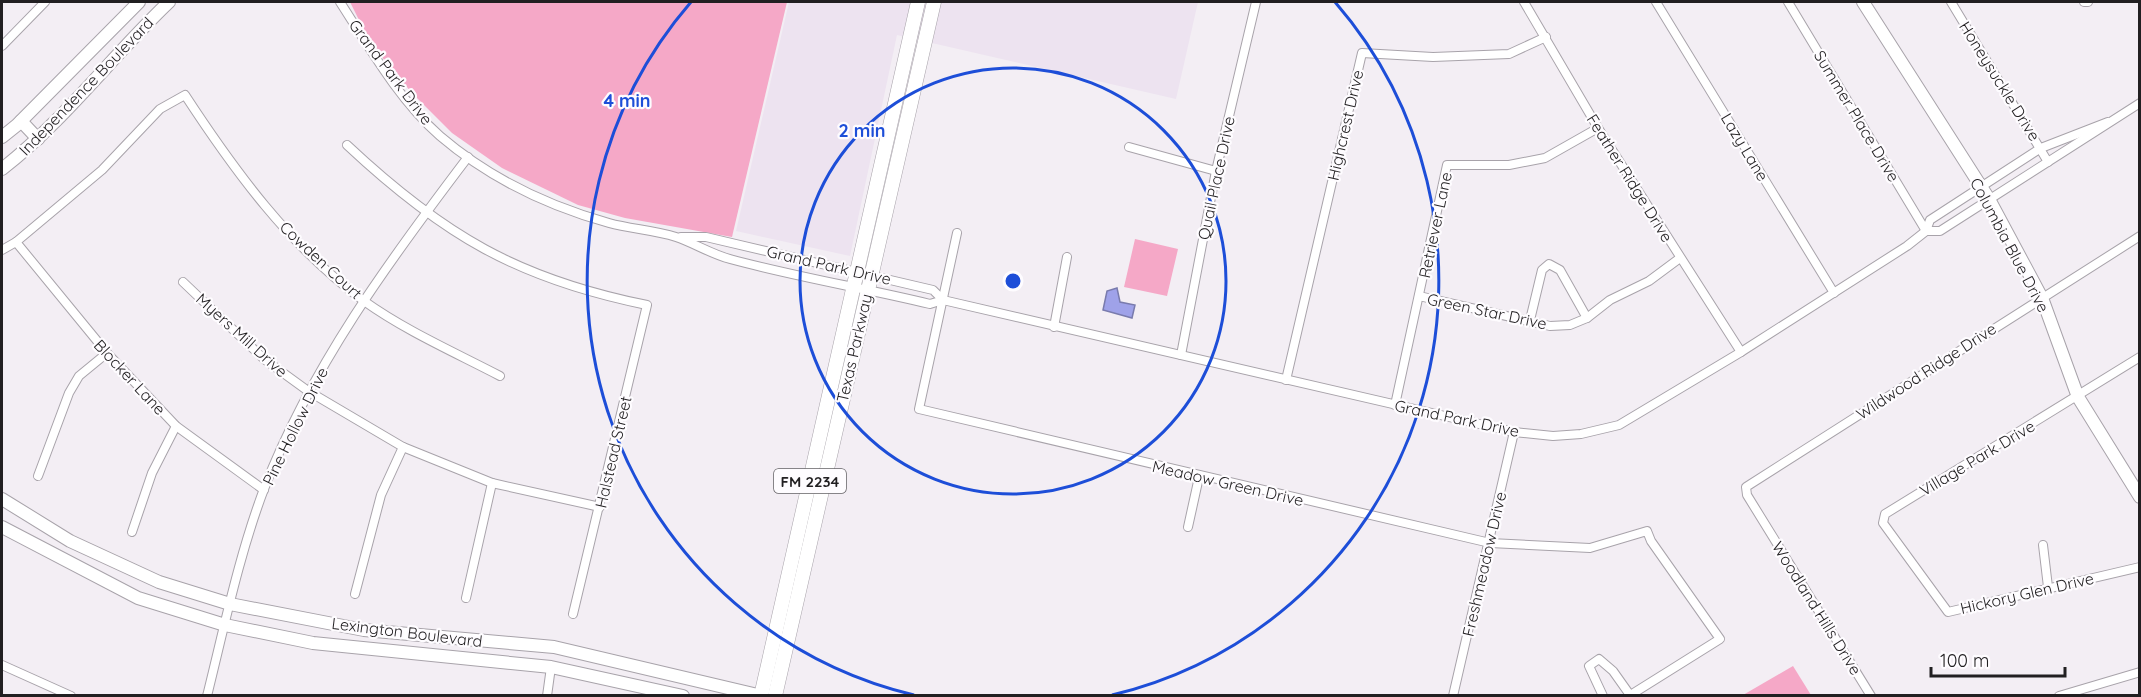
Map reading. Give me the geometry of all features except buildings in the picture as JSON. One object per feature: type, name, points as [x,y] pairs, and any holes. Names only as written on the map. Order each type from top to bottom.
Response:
[{"type":"main road","name":"Texas Parkway","points":[[762,695],[918,2]]},
{"type":"main road","points":[[927,2],[924,12],[929,23]]},
{"type":"main road","name":"Texas Parkway","points":[[775,696],[934,2]]},
{"type":"main road","points":[[895,106],[901,113],[898,126],[903,134]]},
{"type":"main road","points":[[813,464],[828,467]]},
{"type":"street","points":[[2,46],[45,2]]},
{"type":"street","name":"Independence Boulevard","points":[[2,137],[21,121],[139,2]]},
{"type":"street","name":"Independence Boulevard","points":[[2,169],[38,139],[136,33],[169,2]]},
{"type":"street","name":"Grand Park Drive","points":[[340,2],[414,108],[439,135],[468,157],[540,198],[574,212],[611,223],[676,237],[727,259],[930,304],[943,300],[1514,432],[1553,436],[1581,434],[1619,425],[1741,352],[1926,231],[1940,231],[2139,103]]},
{"type":"street","name":"Quail Place Drive","points":[[1181,355],[1216,171],[1256,2]]},
{"type":"street","name":"Feather Ridge Drive","points":[[1524,2],[1598,128],[1741,352]]},
{"type":"street","name":"Lazy Lane","points":[[1656,2],[1834,293]]},
{"type":"street","name":"Summer Place Drive","points":[[1788,2],[1926,231]]},
{"type":"street","name":"Columbia Blue Drive","points":[[1863,2],[1989,199],[2042,297],[2078,397],[2135,479],[2139,497]]},
{"type":"street","name":"Honeysuckle Drive","points":[[1951,2],[2048,162]]},
{"type":"street","name":"Highcrest Drive","points":[[1286,380],[1362,53],[1433,57],[1509,54],[1546,37]]},
{"type":"street","name":"Cowden Court","points":[[16,242],[102,170],[160,109],[185,95],[219,147],[261,202],[318,261],[363,300],[411,331],[500,375]]},
{"type":"street","points":[[21,121],[38,139]]},
{"type":"street","name":"Grand Park Drive","points":[[1926,231],[1930,220],[2041,148],[2108,122]]},
{"type":"street","name":"Retriever Lane","points":[[1395,405],[1447,165],[1493,166],[1545,159],[1598,128]]},
{"type":"street","points":[[347,146],[425,214]]},
{"type":"street","points":[[1128,147],[1216,171]]},
{"type":"street","name":"Pine Hollow Drive","points":[[207,696],[230,604],[264,490],[308,391],[363,300],[468,157]]},
{"type":"street","name":"Halstead Street","points":[[425,214],[496,257],[543,277],[600,296],[647,305],[573,614]]},
{"type":"street","points":[[943,300],[957,233]]},
{"type":"street","name":"Wildwood Ridge Drive","points":[[1763,520],[1747,495],[1746,487],[2139,236]]},
{"type":"street","name":"Grand Park Drive","points":[[676,237],[706,237],[857,271],[933,290],[943,300]]},
{"type":"street","points":[[2,250],[16,242]]},
{"type":"street","name":"Blocker Lane","points":[[16,242],[106,353],[176,426],[264,490]]},
{"type":"street","points":[[1054,327],[1067,257]]},
{"type":"street","name":"Green Star Drive","points":[[1419,296],[1550,326],[1570,325],[1587,318],[1610,300],[1649,281],[1680,258]]},
{"type":"street","points":[[1530,320],[1542,270],[1549,264],[1560,270],[1587,318]]},
{"type":"street","name":"Myers Mill Drive","points":[[183,282],[264,359],[308,391],[404,447],[492,483],[600,507]]},
{"type":"street","name":"Meadow Green Drive","points":[[943,300],[919,409],[1199,477],[1490,543],[1590,548],[1647,531],[1651,541],[1720,639],[1630,695]]},
{"type":"street","points":[[38,476],[69,393],[79,376],[106,353]]},
{"type":"street","name":"Village Park Drive","points":[[1928,583],[1883,523],[1884,514],[2078,397],[2139,357]]},
{"type":"street","points":[[132,532],[152,473],[176,426]]},
{"type":"street","name":"Freshmeadow Drive","points":[[1453,696],[1514,432]]},
{"type":"street","points":[[355,594],[381,495],[404,447]]},
{"type":"street","points":[[1188,527],[1199,477]]},
{"type":"street","points":[[466,598],[492,483]]},
{"type":"street","name":"Lexington Boulevard","points":[[2,499],[70,541],[96,553],[159,582],[230,604],[364,630],[554,647],[762,695]]},
{"type":"street","name":"Woodland Hills Drive","points":[[1763,520],[1871,696]]},
{"type":"street","name":"Lexington Boulevard","points":[[2,527],[138,598],[225,625],[313,643],[551,667],[683,696]]},
{"type":"street","points":[[2043,545],[2048,586]]},
{"type":"street","points":[[86,572],[96,553]]},
{"type":"street","name":"Hickory Glen Drive","points":[[1928,583],[1948,612],[2048,586],[2139,567]]},
{"type":"street","points":[[402,652],[404,633]]},
{"type":"street","points":[[583,674],[587,654]]},
{"type":"street","points":[[1603,696],[1589,666],[1599,659],[1613,671],[1630,695]]},
{"type":"street","points":[[2,664],[71,696]]},
{"type":"street","points":[[547,696],[551,667]]},
{"type":"street","points":[[2059,696],[2139,672]]},
{"type":"shaded area","points":[[350,2],[787,2],[732,237],[625,218],[578,205],[502,168],[452,133],[412,93],[371,44]]},
{"type":"shaded area","points":[[789,2],[1198,2],[1176,99],[897,35],[850,256],[736,231]]},
{"type":"shaded area","points":[[1135,239],[1178,249],[1167,296],[1124,287]]},
{"type":"shaded area","points":[[1793,666],[1811,695],[1743,695]]},
{"type":"water","points":[[1117,288],[1120,302],[1135,305],[1132,318],[1103,310],[1107,291]]}]
